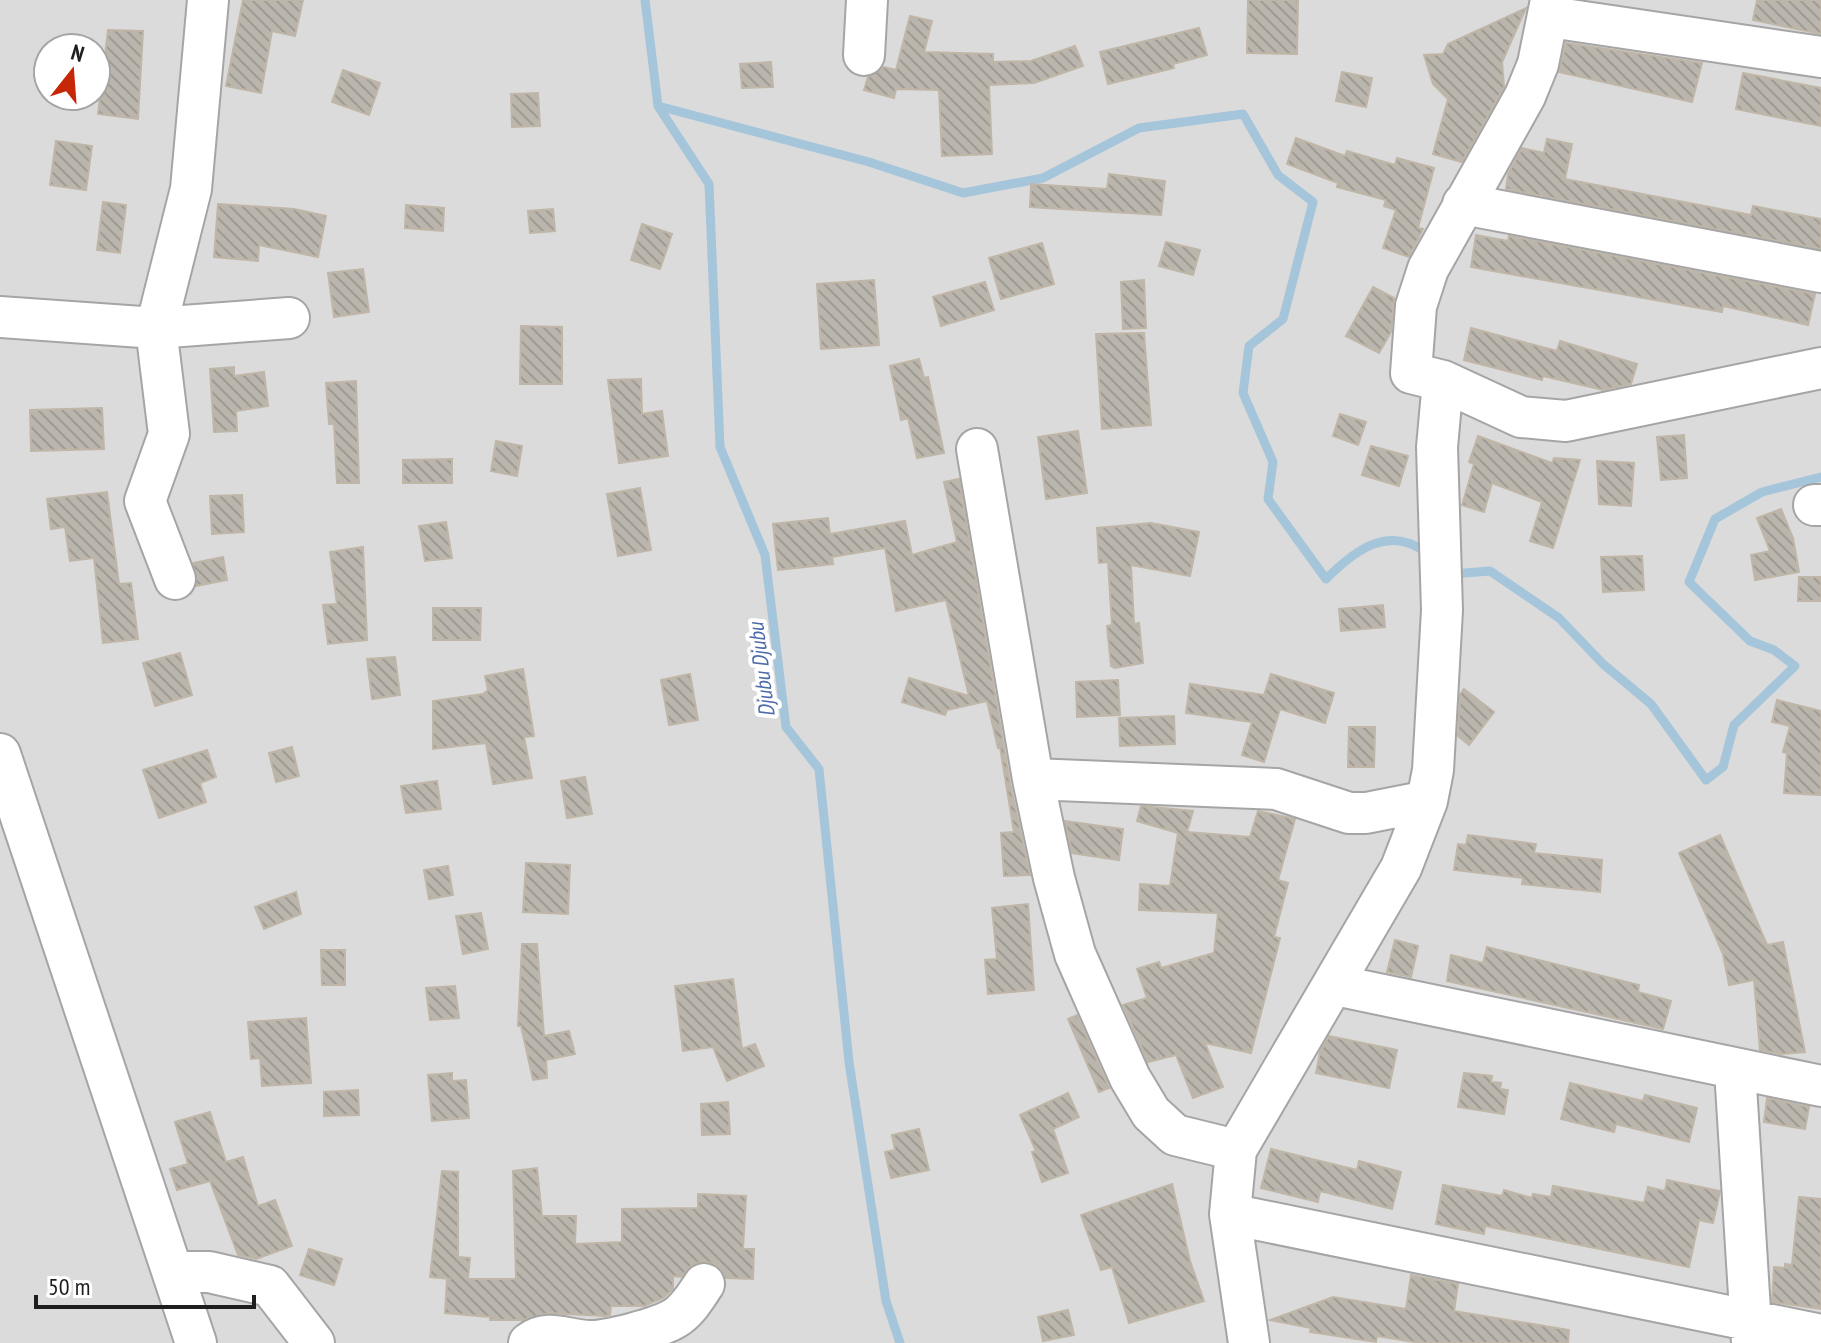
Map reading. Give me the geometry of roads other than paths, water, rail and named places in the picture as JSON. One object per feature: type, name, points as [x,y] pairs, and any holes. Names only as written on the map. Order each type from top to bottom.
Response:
[{"type":"street","points":[[175,579],[145,501],[169,434],[156,328],[191,189],[208,0]]},
{"type":"street","points":[[864,55],[867,0]]},
{"type":"street","points":[[1821,57],[1551,8],[1538,64],[1525,96],[1428,269],[1416,306],[1411,373],[1443,381],[1521,417],[1566,421],[1821,368]]},
{"type":"street","points":[[1463,204],[1821,272]]},
{"type":"street","points":[[0,317],[156,328],[289,318]]},
{"type":"street","points":[[1249,1343],[1230,1214],[1236,1150],[1401,868],[1427,801],[1433,770],[1443,562],[1437,447],[1443,381]]},
{"type":"street","points":[[977,449],[1033,779],[1054,878],[1075,954],[1130,1078],[1151,1113],[1175,1135],[1236,1150]]},
{"type":"street","points":[[0,754],[196,1343]]},
{"type":"street","points":[[1033,779],[1276,789],[1349,813],[1366,813],[1427,801]]},
{"type":"street","points":[[1335,985],[1821,1086]]},
{"type":"street","points":[[1735,1070],[1752,1332]]},
{"type":"street","points":[[1230,1214],[1752,1332],[1821,1335]]},
{"type":"street","points":[[174,1272],[209,1272],[270,1286],[314,1343]]},
{"type":"street","points":[[529,1343],[552,1334],[590,1341],[658,1326],[689,1306],[704,1284]]},
{"type":"waterway","name":"Djubu Djubu","points":[[645,0],[658,106],[709,184],[720,447],[765,555],[786,727],[819,769],[849,1062],[886,1301],[900,1343]]},
{"type":"waterway","points":[[658,106],[869,162],[963,193],[1043,178],[1139,128],[1243,114],[1278,175],[1313,202],[1283,319],[1249,346],[1243,393],[1273,462],[1268,499],[1326,579],[1348,559],[1373,544],[1400,541],[1428,554]]},
{"type":"waterway","points":[[1452,574],[1490,571],[1559,618],[1603,664],[1651,704],[1706,780],[1723,767],[1734,725],[1795,666],[1774,650],[1750,641],[1689,582],[1715,519],[1762,492],[1821,477]]}]
